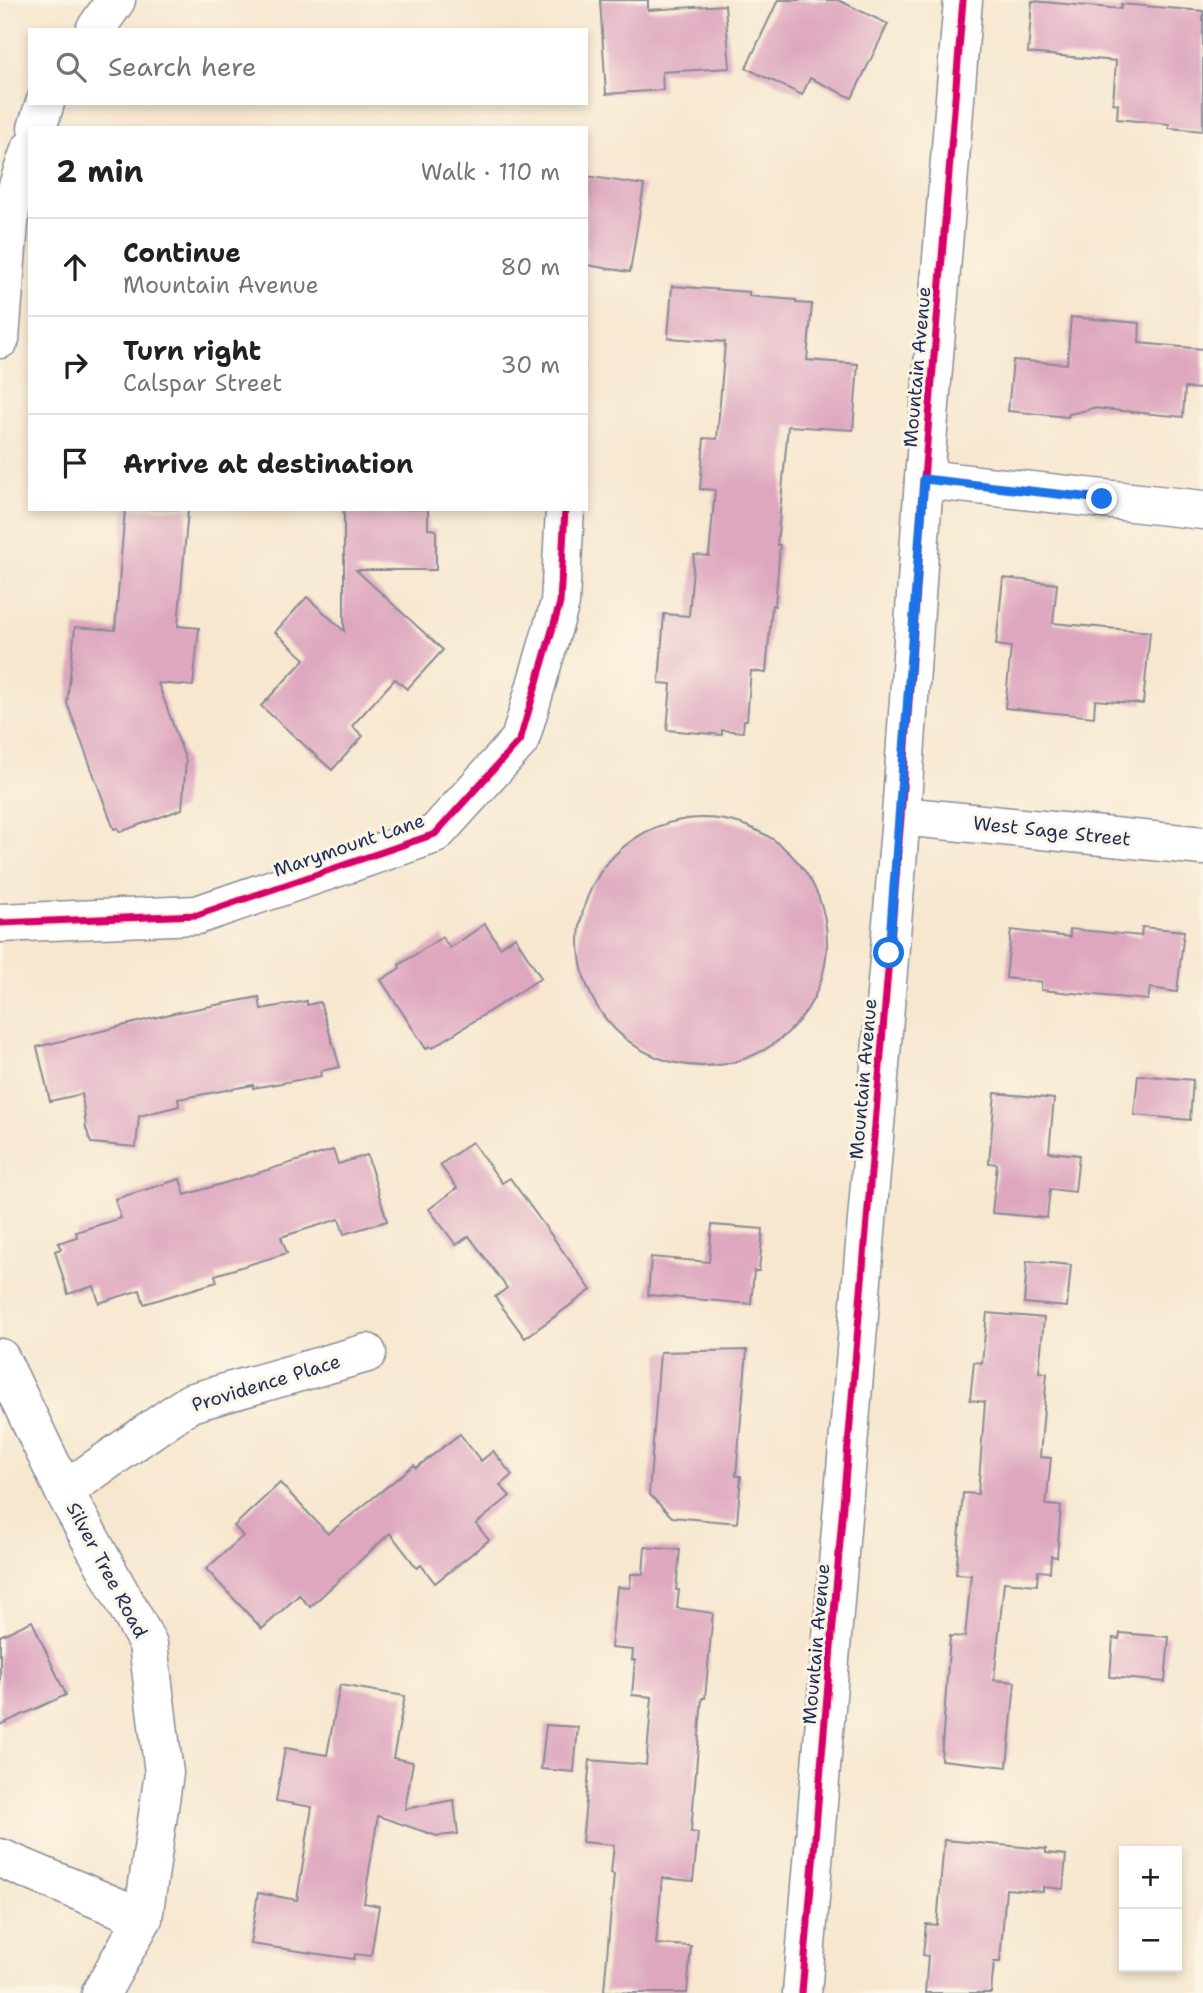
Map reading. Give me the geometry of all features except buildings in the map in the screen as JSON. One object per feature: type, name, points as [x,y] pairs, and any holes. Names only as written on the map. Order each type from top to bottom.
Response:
[{"type":"street","points":[[96,28],[116,0]]},
{"type":"street","name":"Mountain Avenue","points":[[802,1993],[901,816],[924,479],[963,0]]},
{"type":"street","points":[[38,126],[44,105]]},
{"type":"street","points":[[0,339],[10,210],[28,156]]},
{"type":"street","points":[[924,479],[1203,510]]},
{"type":"street","name":"Marymount Lane","points":[[0,923],[197,915],[435,834],[520,740],[560,603],[565,511]]},
{"type":"street","name":"West Sage Street","points":[[901,816],[1203,846]]},
{"type":"street","name":"Providence Place","points":[[64,1491],[190,1403],[366,1353]]},
{"type":"street","name":"Silver Tree Road","points":[[0,1358],[64,1491],[148,1644],[164,1773],[143,1918],[101,1993]]},
{"type":"street","points":[[0,1858],[143,1918]]},
{"type":"cycle path","points":[[802,1993],[901,816],[924,479],[963,0]]},
{"type":"cycle path","points":[[0,923],[197,915],[435,834],[520,740],[560,603],[565,511]]},
{"type":"route","points":[[889,953],[924,479],[1102,499]]}]
